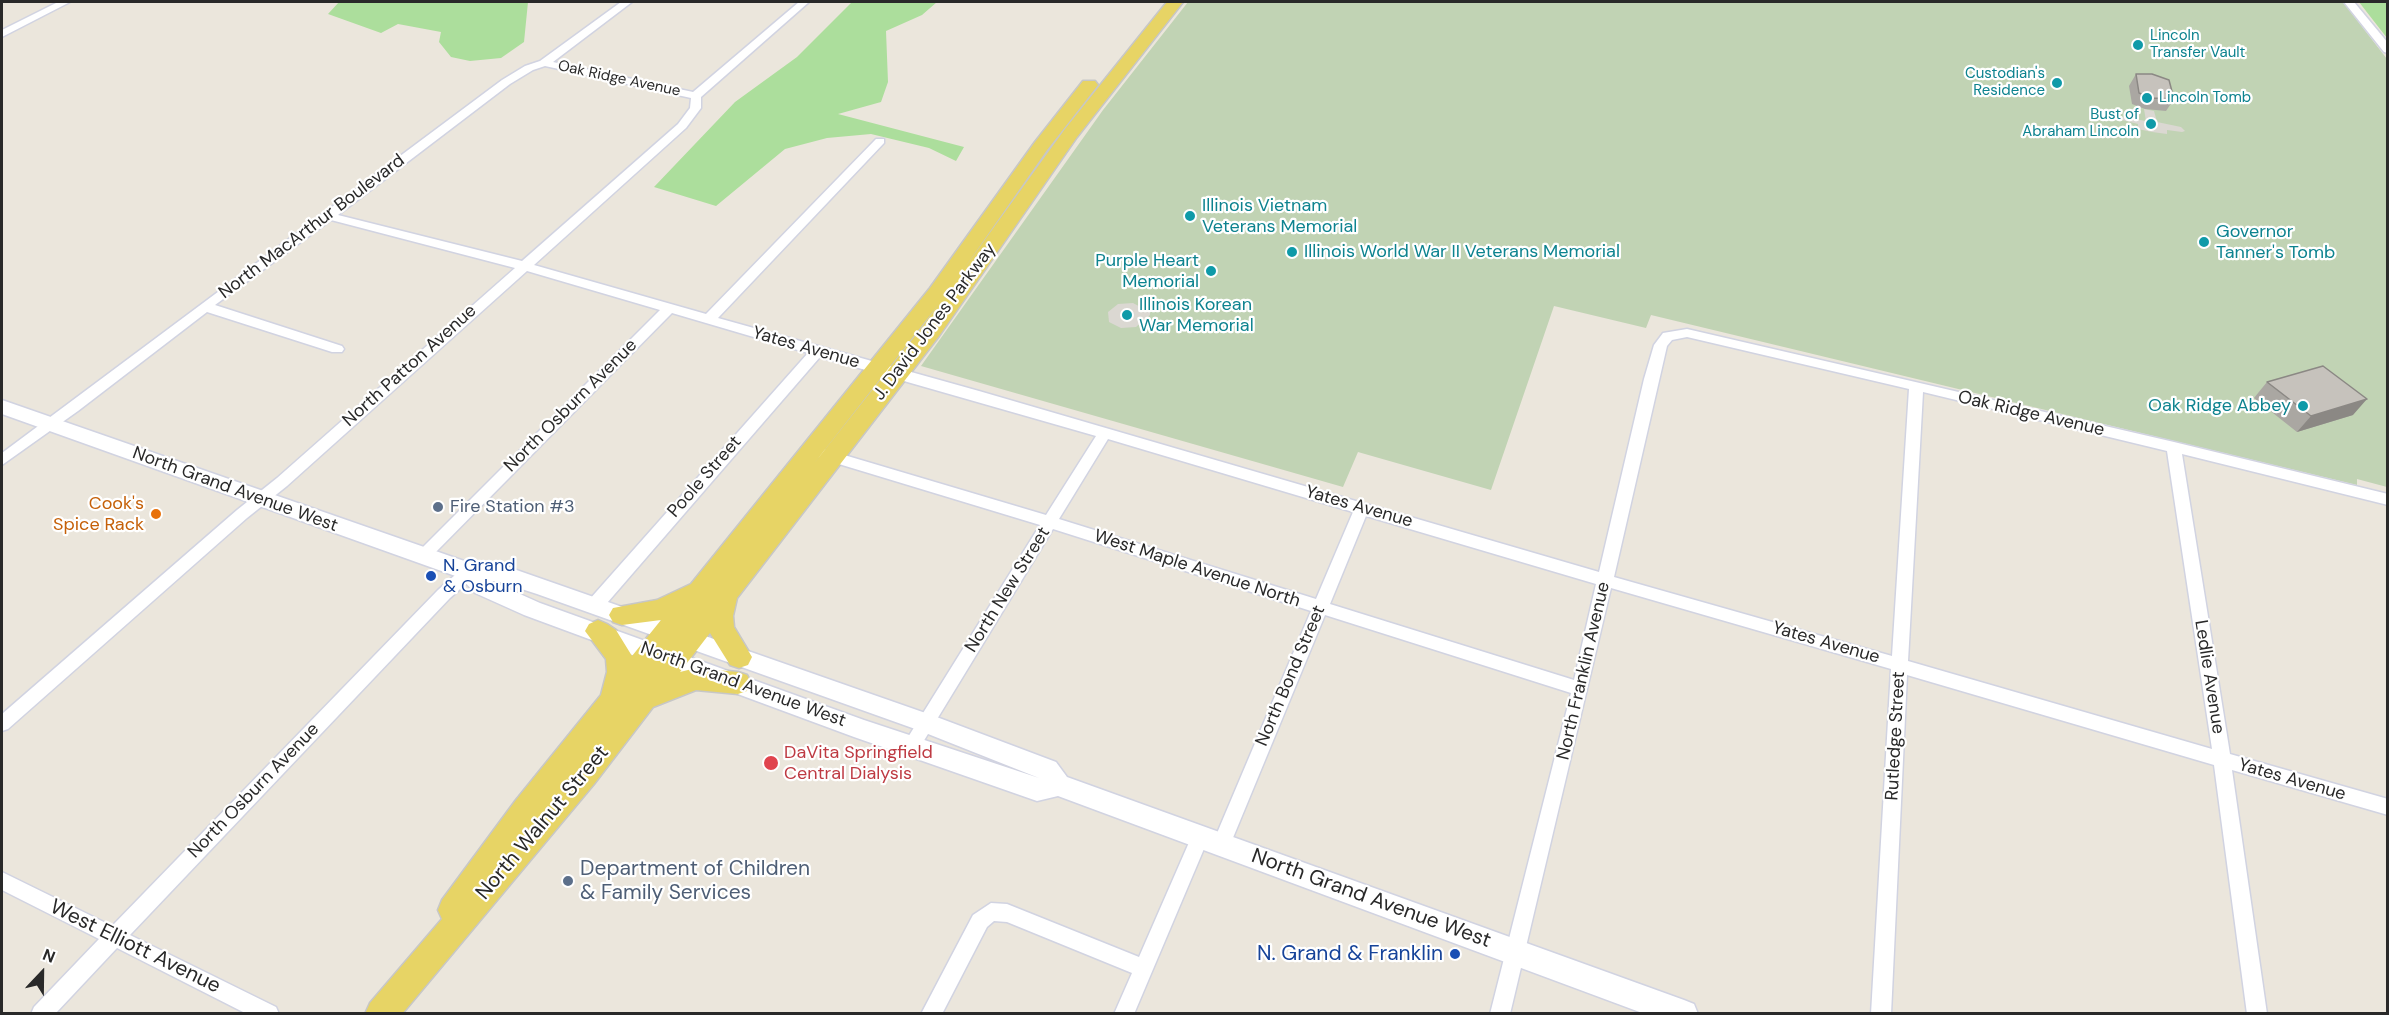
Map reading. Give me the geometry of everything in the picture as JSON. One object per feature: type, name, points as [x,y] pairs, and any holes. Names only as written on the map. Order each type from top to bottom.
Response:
[{"type":"main road","name":"J. David Jones Parkway","points":[[888,371],[958,264],[1041,146],[1156,2]]},
{"type":"main road","name":"J. David Jones Parkway","points":[[671,645],[888,371],[971,277],[1071,134],[1175,2]]},
{"type":"main road","name":"North Grand Avenue West","points":[[2,407],[469,572],[497,572],[595,605],[622,615],[671,645]]},
{"type":"main road","name":"North Grand Avenue West","points":[[469,572],[483,587],[508,598],[598,631],[671,645],[738,670],[911,747],[1037,790],[1058,785],[1684,1014]]},
{"type":"main road","points":[[622,615],[662,610],[714,590],[719,623],[738,670],[674,685],[644,699]]},
{"type":"main road","points":[[598,631],[607,638],[619,657],[620,672],[612,699]]},
{"type":"main road","name":"North Walnut Street","points":[[385,1008],[531,840],[644,699],[671,645]]},
{"type":"main road","name":"North Walnut Street","points":[[385,1008],[478,873],[612,699],[671,645]]},
{"type":"main road","name":"North Grand Avenue West","points":[[738,670],[926,723],[1047,770],[1058,785]]},
{"type":"street","points":[[2,34],[65,2]]},
{"type":"street","name":"North MacArthur Boulevard","points":[[2,460],[140,354],[329,216],[506,82],[529,68],[544,63],[627,2]]},
{"type":"street","points":[[694,96],[804,2]]},
{"type":"street","points":[[2349,2],[2388,50]]},
{"type":"street","name":"Oak Ridge Avenue","points":[[544,63],[694,96]]},
{"type":"street","name":"North Patton Avenue","points":[[2,724],[261,499],[682,126],[695,108],[697,100],[694,96]]},
{"type":"street","points":[[708,320],[880,141]]},
{"type":"street","name":"Yates Avenue","points":[[329,216],[522,266],[669,308],[2388,807]]},
{"type":"street","points":[[206,307],[337,349]]},
{"type":"street","name":"North Osburn Avenue","points":[[423,556],[669,308]]},
{"type":"street","name":"Oak Ridge Avenue","points":[[1674,334],[1687,333],[1733,342],[2388,500]]},
{"type":"street","name":"North Franklin Avenue","points":[[1500,1014],[1580,689],[1654,370],[1664,340],[1674,334]]},
{"type":"street","name":"Poole Street","points":[[595,605],[817,351]]},
{"type":"street","name":"Rutledge Street","points":[[1881,1014],[1882,964],[1917,387]]},
{"type":"street","name":"North New Street","points":[[911,747],[1104,434]]},
{"type":"street","name":"Ledlie Avenue","points":[[2174,447],[2222,760],[2257,1014]]},
{"type":"street","name":"West Maple Avenue North","points":[[822,453],[1048,524],[1098,537],[1580,689]]},
{"type":"street","name":"North Bond Street","points":[[1124,1014],[1143,968],[1211,841],[1320,608],[1362,508]]},
{"type":"street","name":"North Osburn Avenue","points":[[41,1014],[444,594],[469,572]]},
{"type":"street","name":"West Elliott Avenue","points":[[2,881],[269,1014]]},
{"type":"street","points":[[931,1014],[980,921],[991,912],[1007,913],[1143,968]]},
{"type":"green space","points":[[339,2],[528,2],[524,42],[501,58],[470,61],[451,57],[439,42],[441,32],[398,24],[381,33],[328,14]]},
{"type":"green space","points":[[852,2],[937,2],[922,15],[886,31],[888,82],[881,102],[838,114],[964,147],[956,161],[929,148],[871,134],[827,138],[785,149],[716,206],[654,187],[735,102],[797,57]]},
{"type":"green space","points":[[1188,2],[2343,2],[2387,59],[2387,487],[2357,479],[2357,485],[1651,315],[1646,328],[1554,306],[1491,490],[1358,452],[1343,487],[921,366],[1103,110]]},
{"type":"green space","points":[[2359,2],[2387,2],[2387,38]]},
{"type":"shaded area","points":[[2144,109],[2154,111],[2157,122],[2181,127],[2185,131],[2167,130],[2167,134],[2152,132],[2138,129],[2138,124],[2118,119],[2122,117],[2146,121]]},
{"type":"shaded area","points":[[1133,303],[1150,312],[1150,315],[1136,327],[1121,328],[1109,322],[1108,312],[1118,304]]},
{"type":"building","points":[[2136,74],[2152,74],[2169,80],[2174,99],[2152,98],[2139,93]]},
{"type":"building","points":[[2323,366],[2367,399],[2311,416],[2267,382]]},
{"type":"place","name":"Lincoln Transfer Vault","points":[[2138,45]]},
{"type":"place","name":"Custodian's Residence","points":[[2057,83]]},
{"type":"place","name":"Lincoln Tomb","points":[[2147,98]]},
{"type":"place","name":"Bust of Abraham Lincoln","points":[[2151,124]]},
{"type":"place","name":"Illinois Vietnam Veterans Memorial","points":[[1190,216]]},
{"type":"place","name":"Governor Tanner's Tomb","points":[[2204,242]]},
{"type":"place","name":"Illinois World War II Veterans Memorial","points":[[1292,252]]},
{"type":"place","name":"Purple Heart Memorial","points":[[1211,271]]},
{"type":"place","name":"Illinois Korean War Memorial","points":[[1127,315]]},
{"type":"place","name":"Oak Ridge Abbey","points":[[2303,406]]},
{"type":"place","name":"Fire Station #3","points":[[438,507]]},
{"type":"place","name":"Cook's Spice Rack","points":[[156,514]]},
{"type":"place","name":"N. Grand & Osburn","points":[[431,576]]},
{"type":"place","name":"DaVita Springfield Central Dialysis","points":[[771,763]]},
{"type":"place","name":"Department of Children & Family Services","points":[[568,881]]},
{"type":"place","name":"N. Grand & Franklin","points":[[1455,954]]}]
